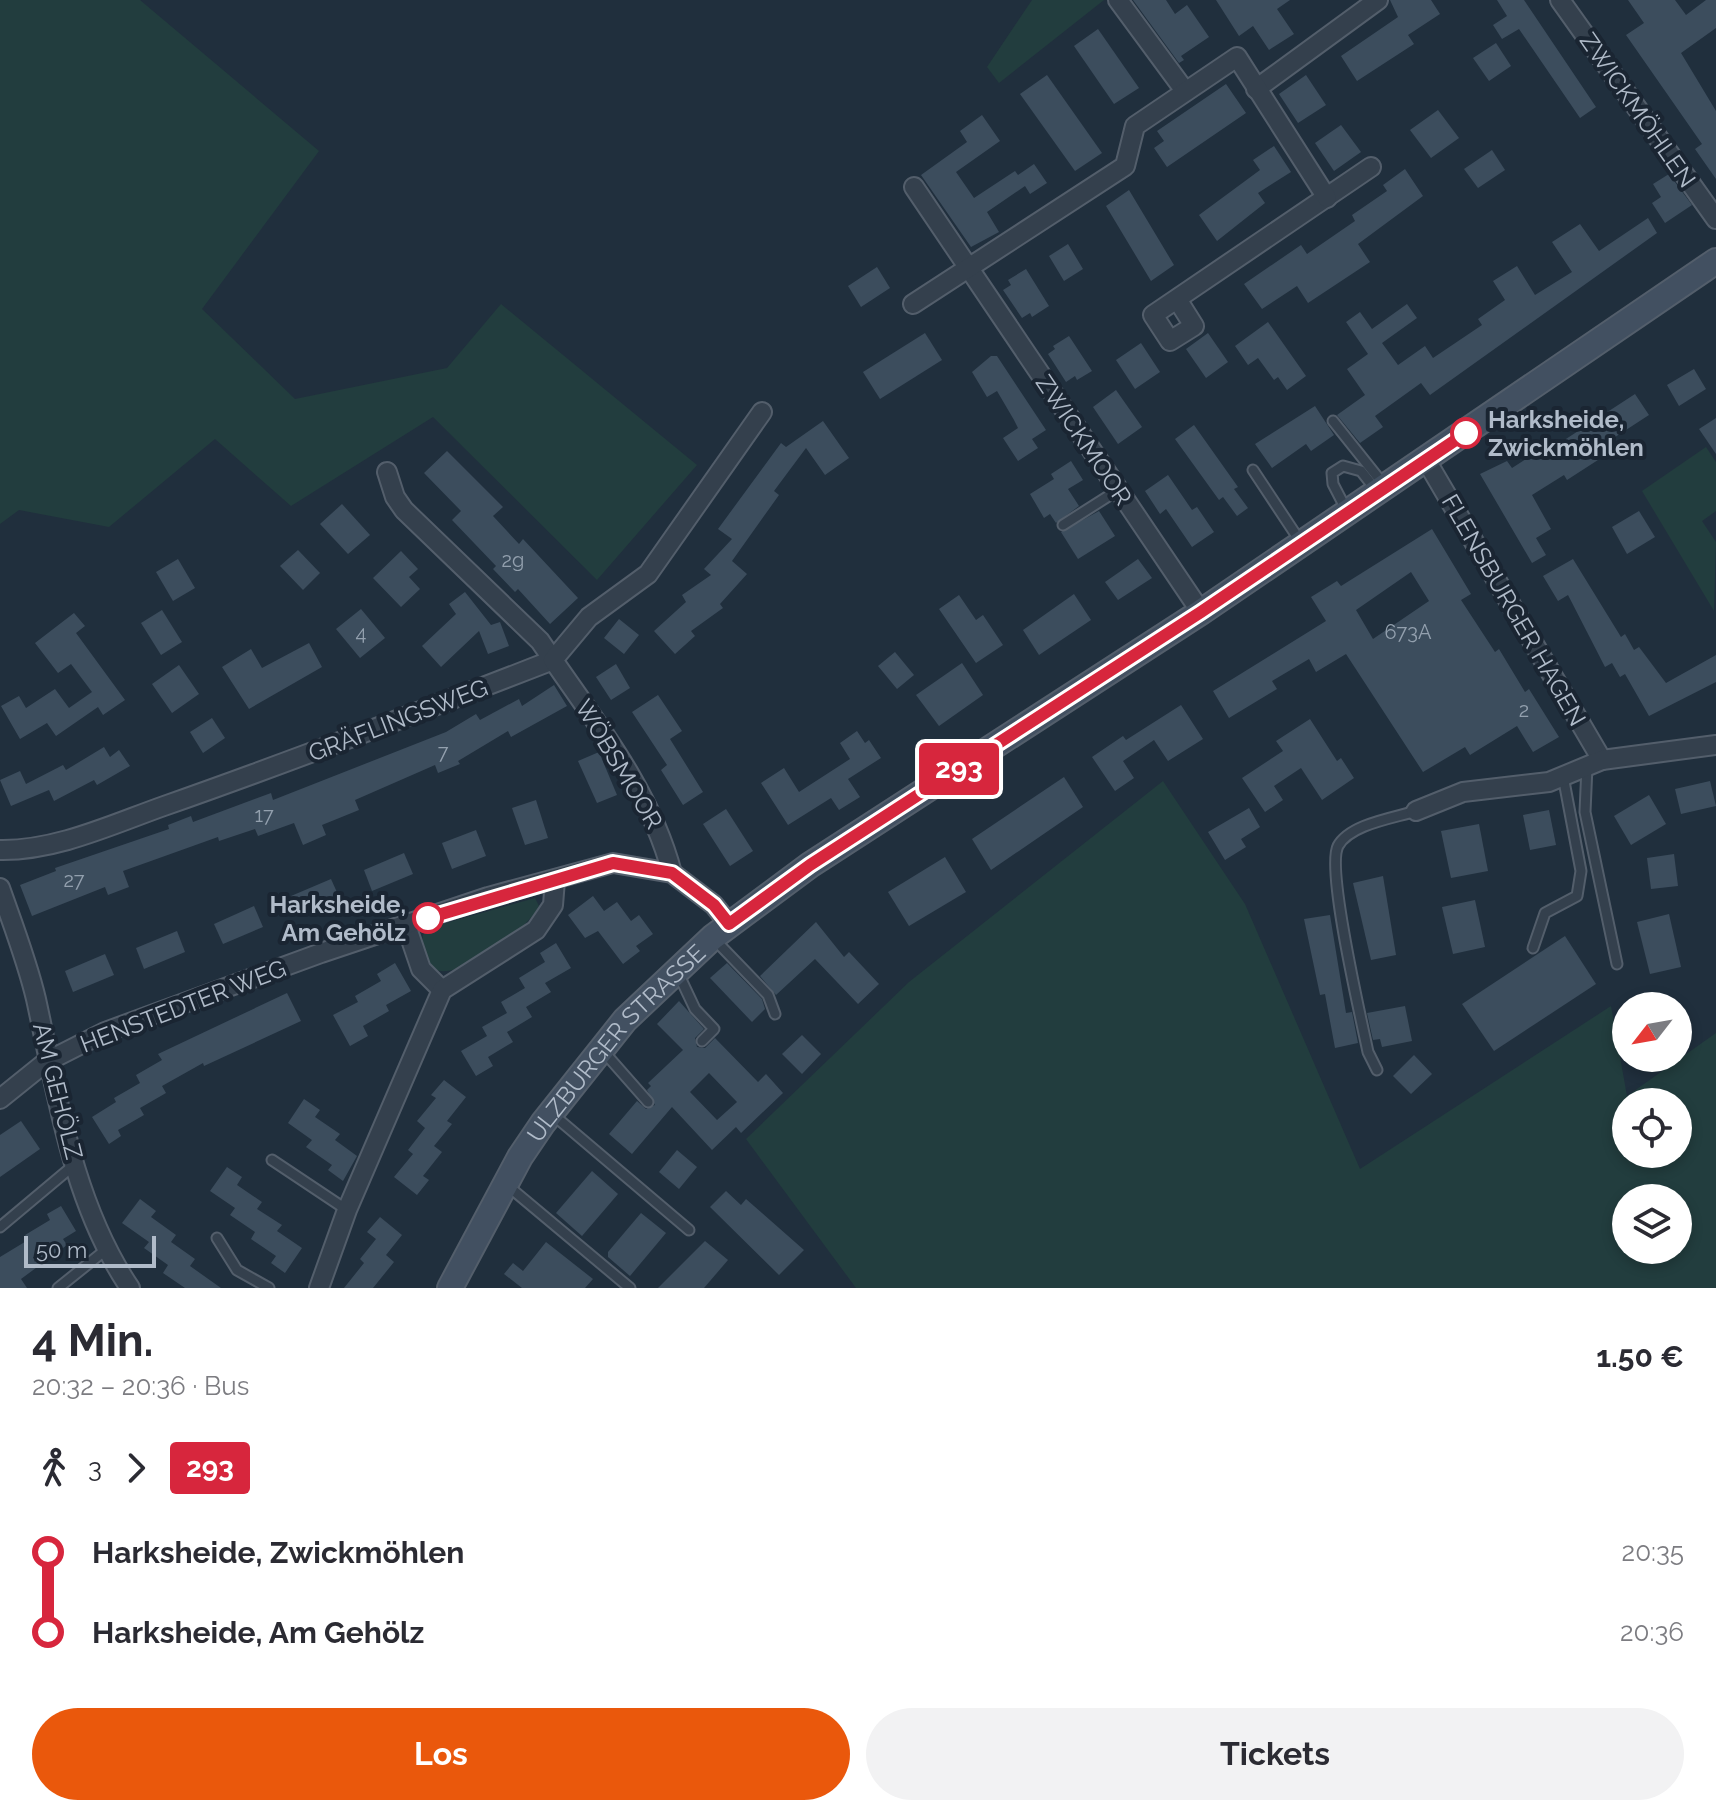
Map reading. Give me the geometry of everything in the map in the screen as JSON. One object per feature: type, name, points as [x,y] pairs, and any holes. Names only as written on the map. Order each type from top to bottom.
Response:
[{"type":"main road","name":"ULZBURGER STRASSE","points":[[450,1288],[505,1184],[551,1113],[625,1020],[721,931],[810,865],[1201,612],[1716,261]]},
{"type":"street","points":[[1118,0],[1185,91]]},
{"type":"street","points":[[1256,89],[1378,0]]},
{"type":"street","name":"ZWICKMÖHLEN","points":[[1560,0],[1716,219]]},
{"type":"street","points":[[913,304],[1125,166],[1135,126],[1237,57],[1327,198]]},
{"type":"street","points":[[1177,299],[1371,167]]},
{"type":"street","name":"ZWICKMOOR","points":[[914,187],[1201,612]]},
{"type":"street","points":[[387,472],[395,497],[404,510],[540,641],[553,660],[589,617],[648,574],[762,412]]},
{"type":"street","name":"FLENSBURGER HAGEN","points":[[1426,460],[1594,763]]},
{"type":"street","name":"GRÄFLINGSWEG","points":[[0,850],[15,851],[95,832],[270,770],[553,660]]},
{"type":"street","name":"WÖBSMOOR","points":[[553,660],[633,778],[661,832],[672,873]]},
{"type":"street","points":[[1416,811],[1463,792],[1549,782],[1594,763],[1716,745]]},
{"type":"street","name":"HENSTEDTER WEG","points":[[0,1099],[46,1062],[105,1032],[217,989],[488,897],[613,863],[672,873],[714,905],[721,931]]},
{"type":"street","points":[[319,1288],[347,1210],[442,990],[536,930],[553,905],[555,880]]},
{"type":"street","name":"AM GEHÖLZ","points":[[0,888],[36,998],[46,1062],[76,1163],[108,1248],[130,1288]]},
{"type":"street","points":[[406,925],[421,969],[442,990]]},
{"type":"lane","points":[[1333,421],[1382,490]]},
{"type":"lane","points":[[1348,513],[1333,484],[1332,473],[1343,466],[1361,471],[1382,490]]},
{"type":"lane","points":[[1253,470],[1302,544]]},
{"type":"lane","points":[[1063,525],[1118,490]]},
{"type":"lane","points":[[1594,763],[1585,812],[1617,964]]},
{"type":"lane","points":[[1533,948],[1545,913],[1577,896],[1581,871],[1563,776]]},
{"type":"lane","points":[[1377,1070],[1368,1052],[1336,856],[1338,847],[1353,831],[1416,811]]},
{"type":"lane","points":[[721,931],[768,995],[775,1014]]},
{"type":"lane","points":[[676,970],[695,1009],[714,1029],[702,1041]]},
{"type":"lane","points":[[603,1049],[648,1102]]},
{"type":"lane","points":[[551,1113],[689,1230]]},
{"type":"lane","points":[[272,1160],[347,1210]]},
{"type":"lane","points":[[0,1227],[76,1163]]},
{"type":"lane","points":[[505,1184],[630,1288]]},
{"type":"lane","points":[[217,1238],[237,1270],[269,1288]]},
{"type":"lane","points":[[58,1288],[108,1248]]},
{"type":"green space","points":[[0,0],[140,0],[319,151],[202,309],[295,399],[447,368],[501,304],[697,465],[597,580],[433,417],[291,506],[215,439],[109,527],[19,510],[0,524]]},
{"type":"green space","points":[[1032,0],[1104,0],[999,83],[987,67]]},
{"type":"green space","points":[[1706,447],[1716,462],[1716,511],[1702,521],[1716,542],[1714,611],[1642,491]]},
{"type":"green space","points":[[1163,781],[1245,904],[1360,1169],[1611,1006],[1612,1072],[1623,1072],[1626,1088],[1612,1088],[1612,1168],[1692,1168],[1692,1088],[1638,1088],[1661,1072],[1692,1072],[1692,1050],[1716,1033],[1716,1288],[856,1288],[746,1139],[909,982]]},
{"type":"green space","points":[[535,898],[539,906],[530,918],[495,949],[473,962],[452,970],[435,970],[425,959],[423,935],[432,927]]},
{"type":"building","points":[[1133,0],[1166,0],[1175,14],[1187,5],[1209,37],[1181,56],[1184,60],[1179,63]]},
{"type":"building","points":[[1216,0],[1290,0],[1277,9],[1294,34],[1269,50],[1253,26],[1239,36]]},
{"type":"building","points":[[1390,0],[1431,0],[1440,14],[1408,35],[1414,44],[1357,81],[1341,56],[1398,17]]},
{"type":"building","points":[[1497,0],[1524,0],[1596,107],[1580,118],[1519,29],[1502,39],[1493,25],[1507,16]]},
{"type":"building","points":[[1628,0],[1675,0],[1686,15],[1706,0],[1716,0],[1716,28],[1681,53],[1716,111],[1716,179],[1695,149],[1702,144],[1626,35],[1644,23]]},
{"type":"building","points":[[1098,29],[1139,88],[1114,104],[1074,46]]},
{"type":"building","points":[[1496,43],[1511,66],[1489,81],[1473,58]]},
{"type":"building","points":[[1047,75],[1102,153],[1075,171],[1020,94]]},
{"type":"building","points":[[1306,75],[1326,105],[1298,123],[1279,94]]},
{"type":"building","points":[[1226,84],[1246,113],[1167,167],[1154,148],[1164,141],[1157,131]]},
{"type":"building","points":[[1438,110],[1459,138],[1431,158],[1410,130]]},
{"type":"building","points":[[982,115],[1000,141],[956,172],[974,198],[1015,171],[1018,175],[1034,164],[1047,183],[1030,194],[1025,186],[987,212],[999,232],[971,247],[921,175],[967,142],[960,131]]},
{"type":"building","points":[[1341,125],[1361,152],[1334,171],[1315,143]]},
{"type":"building","points":[[1274,146],[1291,172],[1258,193],[1265,203],[1217,241],[1199,215],[1260,170],[1253,160]]},
{"type":"building","points":[[1492,150],[1505,170],[1478,188],[1464,169]]},
{"type":"building","points":[[1405,169],[1423,196],[1358,244],[1370,262],[1308,303],[1297,286],[1262,309],[1244,284],[1301,245],[1307,254],[1355,221],[1352,215],[1387,191],[1383,185]]},
{"type":"building","points":[[1669,174],[1692,205],[1665,223],[1652,203],[1661,197],[1653,184]]},
{"type":"building","points":[[1129,190],[1174,265],[1151,281],[1106,206]]},
{"type":"building","points":[[1648,218],[1657,233],[1430,395],[1421,383],[1375,416],[1383,427],[1360,443],[1337,415],[1365,395],[1347,369],[1368,354],[1346,322],[1360,312],[1372,329],[1407,304],[1417,318],[1382,343],[1398,365],[1425,346],[1433,358],[1482,325],[1478,319],[1505,300],[1493,281],[1517,266],[1535,295],[1572,272],[1552,242],[1580,224],[1599,251]]},
{"type":"building","points":[[1068,244],[1083,269],[1064,281],[1049,256]]},
{"type":"building","points":[[877,267],[890,288],[861,307],[848,286]]},
{"type":"building","points":[[1026,269],[1049,306],[1032,317],[1030,313],[1022,318],[1003,290],[1011,285],[1008,280]]},
{"type":"building","points":[[1268,322],[1306,376],[1287,390],[1278,377],[1274,380],[1258,358],[1248,365],[1235,346]]},
{"type":"building","points":[[925,333],[942,360],[880,399],[863,372]]},
{"type":"building","points":[[1208,333],[1228,362],[1206,378],[1186,349]]},
{"type":"building","points":[[1069,336],[1092,371],[1077,380],[1075,376],[1066,382],[1048,354],[1055,349],[1053,346]]},
{"type":"building","points":[[1141,343],[1160,372],[1135,389],[1116,360]]},
{"type":"building","points":[[991,356],[997,356],[1046,430],[1032,439],[1038,448],[1018,461],[1003,438],[1018,428],[1014,420],[997,391],[987,397],[972,372]]},
{"type":"building","points":[[1694,369],[1706,389],[1679,406],[1667,385]]},
{"type":"building","points":[[1116,390],[1142,427],[1118,444],[1093,407]]},
{"type":"building","points":[[1635,394],[1649,415],[1609,441],[1615,449],[1567,480],[1564,475],[1532,495],[1551,529],[1536,538],[1546,555],[1532,563],[1480,474],[1507,461],[1512,468],[1546,446],[1549,450]]},
{"type":"building","points":[[1315,406],[1334,435],[1311,451],[1306,444],[1272,468],[1255,444]]},
{"type":"building","points":[[1716,418],[1716,454],[1699,429]]},
{"type":"building","points":[[823,421],[849,458],[825,475],[806,448],[774,491],[779,495],[732,561],[747,574],[720,604],[723,608],[691,631],[695,636],[675,654],[654,631],[686,602],[682,595],[711,575],[704,569],[732,539],[718,529],[781,443],[786,447]]},
{"type":"building","points":[[1194,425],[1238,487],[1234,489],[1248,508],[1237,516],[1223,497],[1219,500],[1175,439]]},
{"type":"building","points":[[447,451],[503,507],[493,516],[519,544],[523,539],[578,598],[550,624],[518,589],[515,592],[493,569],[496,566],[452,520],[461,511],[424,473]]},
{"type":"building","points":[[1071,461],[1083,480],[1068,489],[1079,506],[1056,523],[1050,514],[1044,518],[1030,494],[1054,479],[1051,474]]},
{"type":"building","points":[[1168,475],[1192,510],[1197,507],[1214,532],[1192,547],[1166,509],[1160,514],[1145,491]]},
{"type":"building","points":[[342,504],[370,535],[348,554],[320,524]]},
{"type":"building","points":[[1099,511],[1115,536],[1078,559],[1061,532]]},
{"type":"building","points":[[1639,511],[1655,537],[1627,554],[1612,527]]},
{"type":"building","points":[[1432,529],[1471,594],[1461,600],[1495,652],[1499,649],[1525,692],[1529,689],[1559,737],[1533,752],[1517,726],[1470,755],[1465,747],[1423,772],[1346,654],[1316,672],[1309,659],[1272,681],[1277,689],[1229,718],[1213,691],[1326,621],[1311,597],[1337,581],[1341,586]],"holes":[[[1411,572],[1429,601],[1373,639],[1356,610]]]},
{"type":"building","points":[[298,550],[320,573],[303,590],[280,566]]},
{"type":"building","points":[[401,551],[418,569],[409,577],[420,589],[401,607],[373,578]]},
{"type":"building","points":[[178,559],[195,588],[173,601],[156,572]]},
{"type":"building","points":[[1138,559],[1152,578],[1118,600],[1105,582]]},
{"type":"building","points":[[1573,559],[1621,637],[1625,634],[1634,650],[1639,647],[1666,683],[1716,655],[1716,682],[1649,716],[1625,674],[1620,677],[1612,663],[1605,667],[1568,595],[1558,601],[1543,576]]},
{"type":"building","points":[[465,592],[491,625],[500,622],[509,646],[488,654],[479,631],[441,667],[422,646],[456,614],[449,604]]},
{"type":"building","points":[[1074,594],[1091,620],[1039,655],[1023,630]]},
{"type":"building","points":[[959,595],[976,620],[983,615],[1003,645],[976,663],[939,609]]},
{"type":"building","points":[[361,609],[385,638],[360,658],[336,629]]},
{"type":"building","points":[[162,610],[182,642],[161,655],[141,623]]},
{"type":"building","points":[[74,613],[85,626],[76,633],[125,700],[103,715],[98,707],[56,736],[47,723],[20,739],[1,706],[19,696],[26,708],[55,689],[69,708],[92,692],[71,664],[58,673],[35,643]]},
{"type":"building","points":[[619,619],[639,635],[624,654],[604,638]]},
{"type":"building","points":[[309,643],[322,667],[249,709],[222,667],[251,649],[262,668]]},
{"type":"building","points":[[895,652],[914,675],[897,689],[878,666]]},
{"type":"building","points":[[962,663],[983,695],[939,726],[916,695]]},
{"type":"building","points":[[616,664],[630,688],[611,700],[596,677]]},
{"type":"building","points":[[179,665],[199,694],[172,713],[152,684]]},
{"type":"building","points":[[554,685],[567,706],[511,737],[508,731],[458,761],[460,764],[438,773],[435,765],[355,800],[359,810],[322,825],[326,835],[303,845],[294,823],[258,836],[255,829],[219,841],[218,837],[123,871],[129,887],[108,895],[105,887],[32,916],[20,885],[56,871],[55,868],[169,829],[168,825],[191,816],[193,822],[271,793],[273,800],[446,732],[476,714],[480,720],[519,699],[522,706]]},
{"type":"building","points":[[658,695],[682,731],[670,739],[703,792],[683,805],[661,770],[667,765],[632,712]]},
{"type":"building","points":[[1181,705],[1203,739],[1168,761],[1154,740],[1123,761],[1134,778],[1115,791],[1092,757],[1123,736],[1126,740]]},
{"type":"building","points":[[212,718],[225,738],[203,753],[190,732]]},
{"type":"building","points":[[1310,719],[1337,761],[1341,758],[1354,778],[1322,800],[1301,768],[1274,786],[1283,800],[1265,812],[1242,778],[1283,751],[1276,741]]},
{"type":"building","points":[[857,731],[865,743],[869,740],[881,758],[848,779],[860,797],[839,810],[831,798],[788,825],[761,783],[784,768],[799,792],[850,759],[840,743]]},
{"type":"building","points":[[104,747],[110,757],[119,750],[130,766],[97,785],[94,780],[54,801],[49,790],[11,806],[0,780],[20,771],[26,784],[63,765],[66,770]]},
{"type":"building","points":[[599,752],[617,795],[597,803],[578,761]]},
{"type":"building","points":[[1064,777],[1083,807],[991,870],[972,839]]},
{"type":"building","points":[[1710,781],[1716,806],[1681,814],[1675,789]]},
{"type":"building","points":[[1649,795],[1666,824],[1631,845],[1614,816]]},
{"type":"building","points":[[536,800],[548,838],[525,845],[512,808]]},
{"type":"building","points":[[1249,808],[1260,827],[1241,839],[1246,847],[1225,860],[1208,832]]},
{"type":"building","points":[[726,809],[753,851],[730,866],[703,824]]},
{"type":"building","points":[[1549,810],[1556,845],[1530,850],[1523,815]]},
{"type":"building","points":[[1479,824],[1488,871],[1451,878],[1441,831]]},
{"type":"building","points":[[476,830],[486,856],[452,869],[442,843]]},
{"type":"building","points":[[404,853],[413,874],[372,891],[364,870]]},
{"type":"building","points":[[1674,854],[1678,886],[1651,889],[1647,858]]},
{"type":"building","points":[[945,857],[966,892],[909,926],[888,892]]},
{"type":"building","points":[[1383,876],[1396,955],[1371,960],[1353,883]]},
{"type":"building","points":[[331,879],[340,899],[299,916],[291,896]]},
{"type":"building","points":[[593,896],[604,911],[617,902],[631,921],[639,915],[653,934],[636,946],[640,951],[623,964],[598,931],[585,938],[568,915]]},
{"type":"building","points":[[1475,900],[1485,947],[1453,954],[1442,907]]},
{"type":"building","points":[[254,906],[263,927],[223,944],[214,924]]},
{"type":"building","points":[[1669,914],[1681,967],[1650,974],[1637,922]]},
{"type":"building","points":[[1330,915],[1346,1013],[1352,1012],[1358,1043],[1335,1048],[1325,994],[1320,995],[1304,919]]},
{"type":"building","points":[[816,922],[844,957],[849,952],[879,984],[858,1004],[815,959],[776,995],[760,976]]},
{"type":"building","points":[[177,931],[185,952],[144,969],[136,948]]},
{"type":"building","points":[[1565,936],[1596,984],[1494,1051],[1462,1004]]},
{"type":"building","points":[[556,943],[571,968],[545,983],[551,992],[526,1007],[532,1017],[507,1032],[513,1042],[488,1057],[493,1066],[476,1076],[461,1051],[487,1036],[482,1027],[507,1013],[501,1002],[525,988],[519,978],[545,962],[540,953]]},
{"type":"building","points":[[105,954],[114,975],[73,992],[65,971]]},
{"type":"building","points":[[395,963],[411,991],[386,1005],[389,1011],[363,1026],[368,1036],[350,1046],[333,1015],[358,1002],[355,996],[381,981],[377,974]]},
{"type":"building","points":[[727,963],[762,999],[765,1009],[752,1022],[710,978]]},
{"type":"building","points":[[287,993],[301,1021],[204,1066],[203,1063],[162,1086],[166,1093],[140,1108],[144,1115],[118,1130],[121,1136],[109,1144],[92,1117],[116,1102],[114,1098],[140,1083],[136,1075],[162,1060],[158,1054]]},
{"type":"building","points":[[679,1001],[704,1029],[695,1038],[697,1047],[705,1048],[715,1038],[758,1082],[766,1074],[783,1093],[741,1133],[736,1127],[712,1150],[672,1107],[632,1154],[609,1134],[637,1101],[646,1109],[655,1105],[647,1090],[651,1086],[648,1083],[683,1050],[657,1024]],"holes":[[[709,1073],[737,1102],[717,1120],[690,1092]]]},
{"type":"building","points":[[1405,1006],[1412,1041],[1382,1047],[1380,1039],[1373,1040],[1367,1013]]},
{"type":"building","points":[[802,1035],[821,1054],[802,1074],[782,1054]]},
{"type":"building","points":[[1414,1055],[1432,1074],[1411,1094],[1393,1076]]},
{"type":"building","points":[[444,1080],[466,1097],[447,1121],[452,1124],[434,1146],[442,1152],[423,1176],[429,1180],[417,1195],[394,1177],[413,1154],[408,1150],[425,1128],[417,1121],[436,1098],[431,1095]]},
{"type":"building","points":[[304,1099],[320,1110],[315,1117],[340,1134],[335,1140],[357,1156],[343,1181],[328,1170],[332,1165],[306,1147],[312,1140],[288,1123]]},
{"type":"building","points":[[21,1121],[40,1149],[0,1177],[0,1135]]},
{"type":"building","points":[[677,1150],[697,1167],[679,1189],[659,1172]]},
{"type":"building","points":[[227,1167],[242,1177],[237,1185],[262,1202],[257,1209],[282,1225],[277,1231],[302,1248],[285,1273],[271,1263],[276,1256],[251,1239],[255,1232],[230,1215],[235,1208],[210,1191]]},
{"type":"building","points":[[592,1171],[618,1194],[582,1236],[556,1213]]},
{"type":"building","points":[[726,1191],[741,1205],[746,1199],[804,1250],[779,1275],[710,1207]]},
{"type":"building","points":[[140,1199],[156,1211],[151,1217],[176,1235],[171,1242],[195,1259],[190,1266],[221,1288],[185,1288],[163,1273],[168,1265],[144,1248],[149,1242],[122,1223]]},
{"type":"building","points":[[61,1206],[76,1231],[63,1239],[67,1245],[21,1279],[27,1288],[0,1288],[0,1257],[28,1240],[25,1235],[50,1220],[47,1214]]},
{"type":"building","points":[[641,1213],[666,1233],[630,1276],[608,1257],[608,1252]]},
{"type":"building","points":[[380,1217],[402,1235],[386,1255],[394,1262],[373,1288],[344,1288],[364,1263],[360,1259],[376,1239],[367,1232]]},
{"type":"building","points":[[705,1241],[728,1260],[704,1288],[658,1288]]},
{"type":"building","points":[[546,1242],[593,1279],[585,1288],[522,1288],[504,1274],[513,1263],[523,1271]]},
{"type":"bus line","name":"293","points":[[428,918],[488,897],[613,863],[672,873],[714,905],[729,924],[810,865],[1201,612],[1466,433]]},
{"type":"place","name":"Harksheide, Zwickmöhlen","points":[[1466,433]]},
{"type":"place","name":"Harksheide, Am Gehölz","points":[[428,918]]}]
